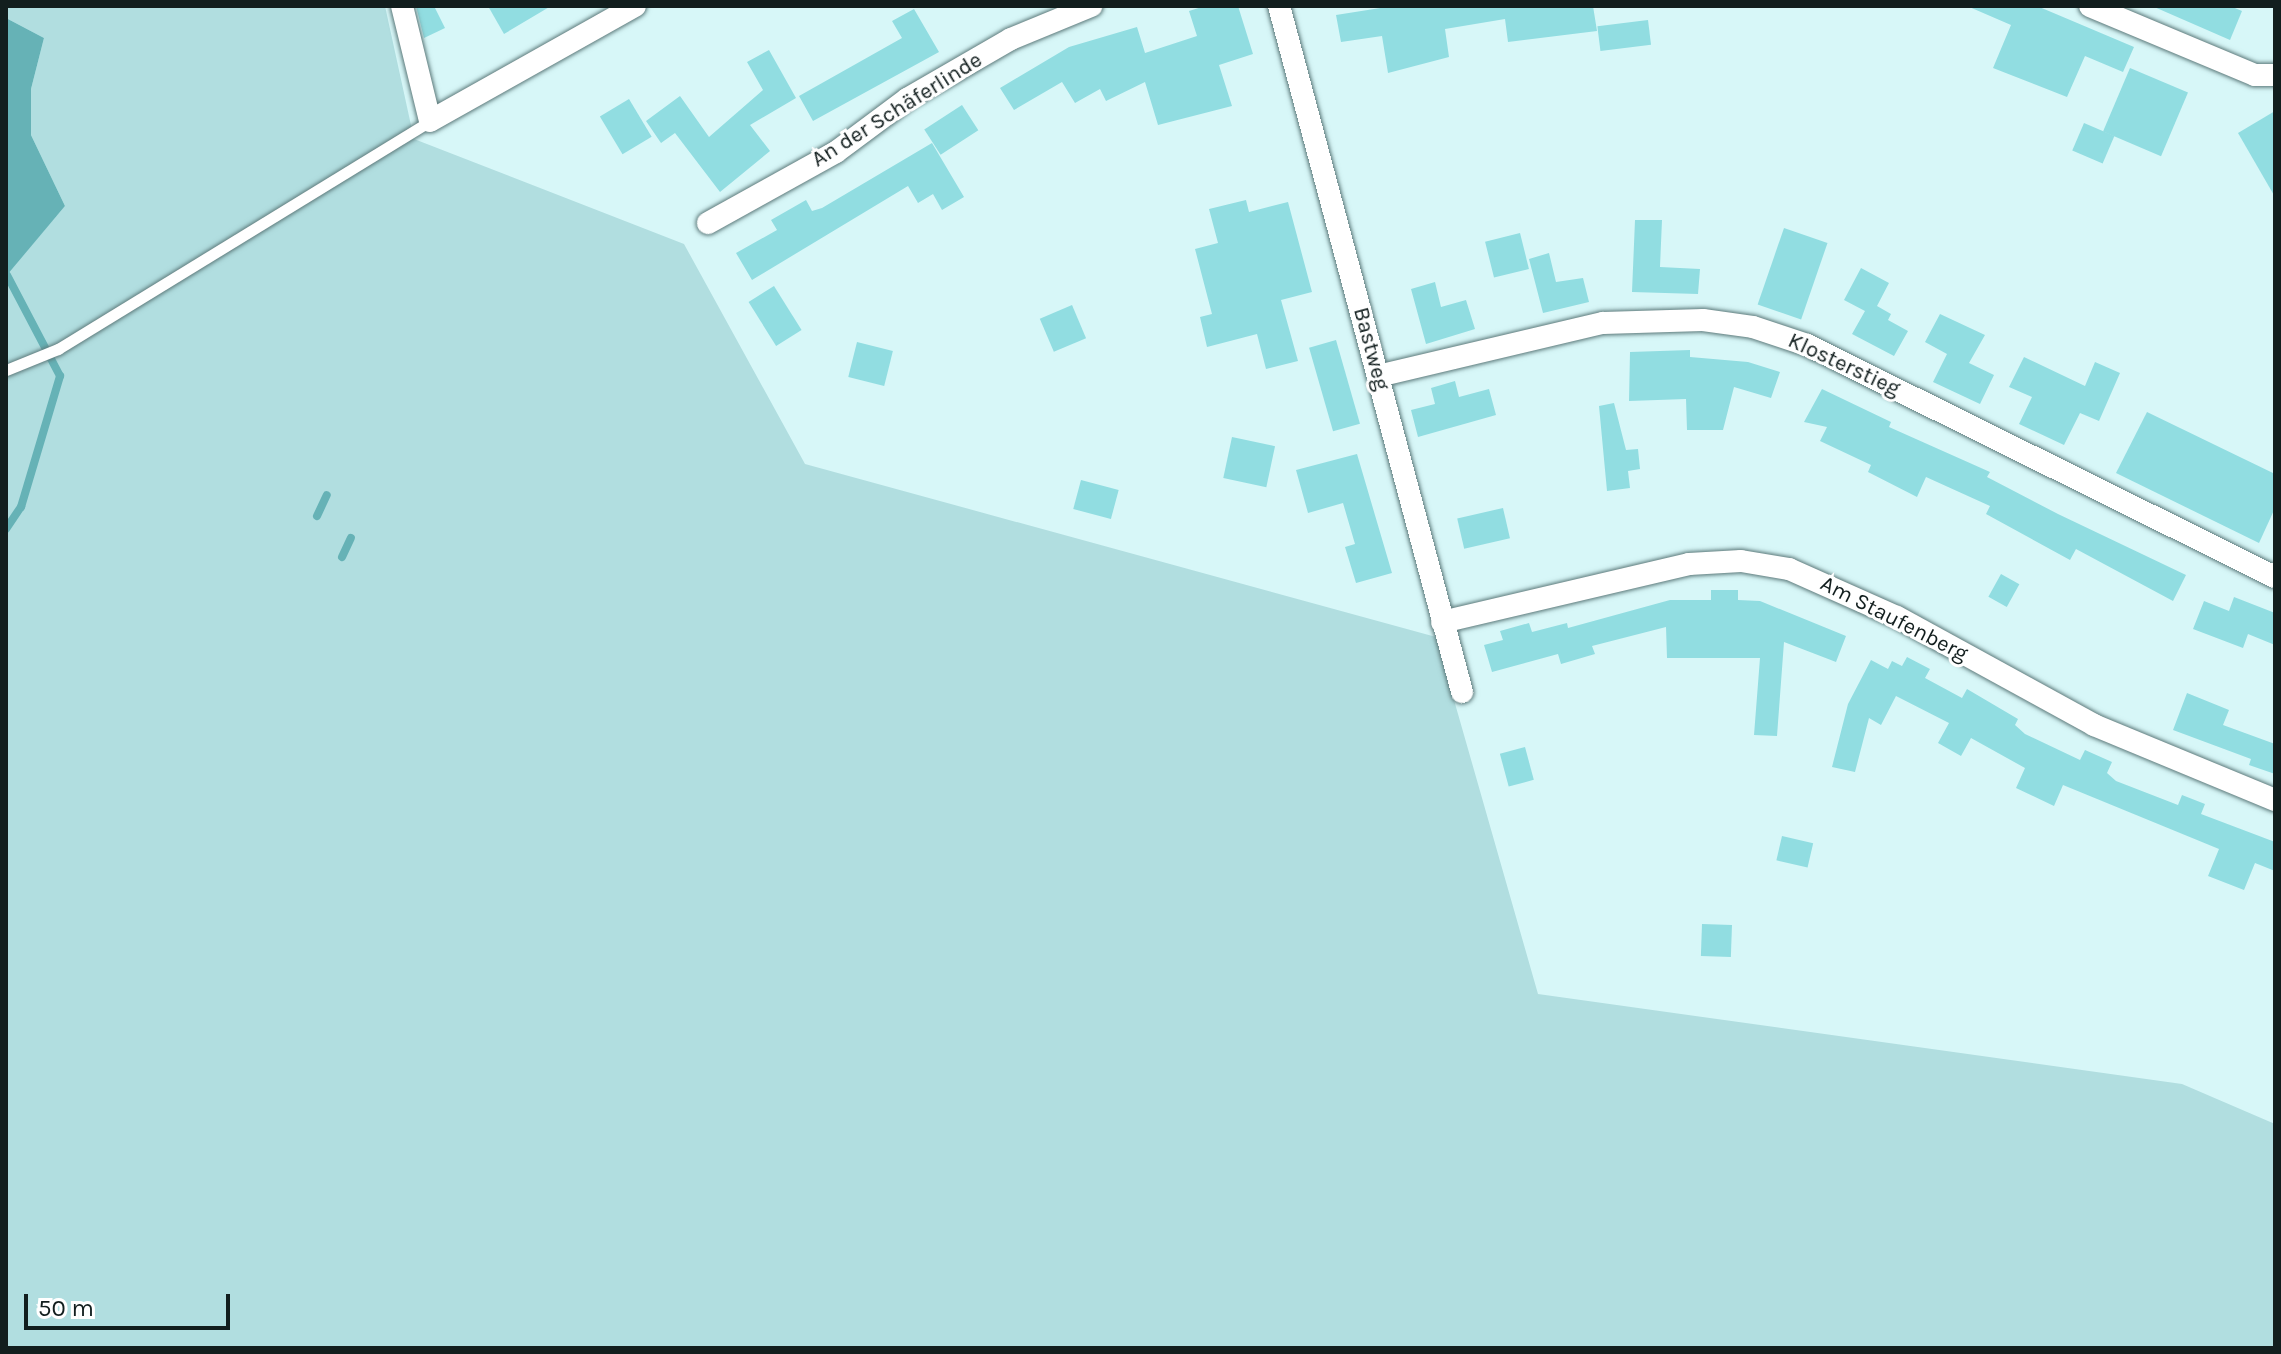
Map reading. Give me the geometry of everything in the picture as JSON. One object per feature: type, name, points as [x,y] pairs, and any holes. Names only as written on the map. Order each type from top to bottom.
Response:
[{"type":"street","points":[[402,6],[430,121],[606,13],[635,6]]},
{"type":"street","name":"An der Schäferlinde","points":[[708,223],[836,152],[907,99],[1011,39],[1091,6]]},
{"type":"street","name":"Bastweg","points":[[1279,6],[1462,692]]},
{"type":"street","points":[[2090,6],[2255,75],[2275,75]]},
{"type":"street","name":"Klosterstieg","points":[[1378,376],[1603,323],[1703,320],[1753,327],[1807,345],[2275,577]]},
{"type":"street","name":"Am Staufenberg","points":[[1442,622],[1689,564],[1741,561],[1789,569],[1897,617],[2094,725],[2275,800]]},
{"type":"lane","points":[[6,370],[31,364],[58,349],[430,121]]},
{"type":"shaded area","points":[[6,6],[385,6],[414,139],[684,244],[805,464],[1436,637],[1538,994],[2182,1084],[2275,1124],[2275,1348],[6,1348],[6,275],[65,206],[31,135],[31,89],[44,38],[6,18]]},
{"type":"shaded area","points":[[6,18],[44,38],[31,89],[31,135],[65,206],[7,275]]},
{"type":"building","points":[[416,6],[434,6],[445,28],[424,38]]},
{"type":"building","points":[[488,6],[551,6],[504,34]]},
{"type":"building","points":[[1205,6],[1238,6],[1253,54],[1219,65],[1232,106],[1158,125],[1145,82],[1106,101],[1100,89],[1075,103],[1062,82],[1014,110],[1000,88],[1069,47],[1137,27],[1145,53],[1197,36],[1189,11]]},
{"type":"building","points":[[1393,6],[1593,6],[1597,31],[1508,42],[1505,19],[1445,29],[1449,57],[1388,73],[1382,36],[1341,42],[1336,15]]},
{"type":"building","points":[[1967,6],[2037,6],[2134,47],[2123,72],[2085,56],[2067,97],[1993,68],[2011,25]]},
{"type":"building","points":[[2152,6],[2230,6],[2242,11],[2230,40]]},
{"type":"building","points":[[914,9],[939,52],[813,121],[799,96],[902,38],[892,21]]},
{"type":"building","points":[[1648,20],[1651,45],[1600,51],[1597,26]]},
{"type":"building","points":[[769,50],[796,98],[750,125],[770,151],[720,192],[675,133],[661,143],[646,121],[680,96],[709,137],[763,90],[747,62]]},
{"type":"building","points":[[2130,68],[2188,93],[2161,156],[2103,132]]},
{"type":"building","points":[[629,99],[652,137],[623,154],[600,117]]},
{"type":"building","points":[[962,105],[978,130],[941,155],[924,130]]},
{"type":"building","points":[[2275,111],[2275,197],[2238,133]]},
{"type":"building","points":[[2084,123],[2114,136],[2103,164],[2072,151]]},
{"type":"building","points":[[932,143],[964,197],[942,210],[933,194],[918,203],[908,186],[752,280],[736,253],[777,230],[771,220],[806,200],[812,211],[822,208]]},
{"type":"building","points":[[1246,200],[1249,212],[1288,202],[1312,292],[1281,300],[1298,361],[1266,369],[1257,334],[1207,347],[1200,317],[1212,314],[1195,249],[1218,243],[1209,209]]},
{"type":"building","points":[[1635,220],[1662,220],[1660,267],[1700,269],[1698,294],[1632,292]]},
{"type":"building","points":[[1784,228],[1827,243],[1801,320],[1758,305]]},
{"type":"building","points":[[1520,233],[1529,269],[1494,278],[1485,242]]},
{"type":"building","points":[[1549,253],[1556,282],[1583,278],[1589,302],[1543,313],[1529,259]]},
{"type":"building","points":[[1861,268],[1889,283],[1877,306],[1891,314],[1888,320],[1908,331],[1894,356],[1852,334],[1865,311],[1844,300]]},
{"type":"building","points":[[1435,282],[1441,307],[1466,300],[1475,329],[1426,344],[1411,289]]},
{"type":"building","points":[[774,286],[802,330],[776,346],[749,302]]},
{"type":"building","points":[[1072,305],[1086,338],[1054,352],[1040,319]]},
{"type":"building","points":[[1940,314],[1985,335],[1969,363],[1994,375],[1980,404],[1933,382],[1947,354],[1925,342]]},
{"type":"building","points":[[1336,340],[1360,424],[1333,431],[1309,348]]},
{"type":"building","points":[[857,342],[893,351],[884,386],[848,377]]},
{"type":"building","points":[[1690,350],[1690,357],[1748,362],[1780,372],[1771,398],[1734,387],[1723,430],[1687,430],[1686,399],[1629,401],[1630,352]]},
{"type":"building","points":[[2024,357],[2085,386],[2095,362],[2120,373],[2099,421],[2080,413],[2064,445],[2019,424],[2032,397],[2009,387]]},
{"type":"building","points":[[1455,381],[1459,397],[1489,389],[1496,415],[1418,437],[1411,410],[1435,404],[1431,388]]},
{"type":"building","points":[[1822,389],[1891,422],[1889,427],[1990,472],[1987,477],[2058,514],[2186,575],[2173,601],[2076,549],[2070,560],[1986,514],[1990,506],[1926,477],[1917,497],[1868,472],[1871,465],[1820,441],[1827,427],[1804,422]]},
{"type":"building","points":[[1614,403],[1626,450],[1638,449],[1640,469],[1628,471],[1630,488],[1607,491],[1599,406]]},
{"type":"building","points":[[2147,412],[2275,474],[2275,508],[2259,543],[2116,473]]},
{"type":"building","points":[[1232,437],[1275,446],[1266,487],[1223,478]]},
{"type":"building","points":[[1357,454],[1392,573],[1356,583],[1345,547],[1355,544],[1343,503],[1308,513],[1296,470]]},
{"type":"building","points":[[1081,480],[1119,490],[1111,519],[1073,509]]},
{"type":"building","points":[[1503,508],[1510,538],[1464,549],[1457,519]]},
{"type":"building","points":[[2001,574],[2019,584],[2007,607],[1988,597]]},
{"type":"building","points":[[1711,590],[1738,590],[1738,600],[1760,601],[1846,636],[1836,662],[1784,642],[1777,736],[1754,735],[1760,658],[1667,658],[1666,627],[1592,646],[1595,654],[1561,664],[1558,654],[1492,672],[1484,645],[1503,640],[1500,631],[1529,623],[1532,632],[1567,623],[1568,628],[1670,600],[1711,600]]},
{"type":"building","points":[[2234,597],[2275,613],[2275,645],[2248,634],[2243,648],[2193,629],[2204,601],[2229,611]]},
{"type":"building","points":[[1907,657],[1930,669],[1925,678],[1962,698],[1967,689],[2018,719],[2015,725],[2025,734],[2080,760],[2085,750],[2112,762],[2107,773],[2116,781],[2178,805],[2182,795],[2205,804],[2201,814],[2275,842],[2275,871],[2255,863],[2244,890],[2208,876],[2219,849],[2063,785],[2054,806],[2016,788],[2025,768],[1971,738],[1961,756],[1938,743],[1949,723],[1896,696],[1881,725],[1869,718],[1855,772],[1832,767],[1848,704],[1871,660],[1888,669],[1892,661],[1902,666]]},
{"type":"building","points":[[2187,693],[2229,710],[2223,725],[2275,744],[2275,774],[2249,765],[2251,759],[2173,730]]},
{"type":"building","points":[[1525,747],[1534,780],[1509,787],[1500,754]]},
{"type":"building","points":[[1782,836],[1813,843],[1808,868],[1776,860]]},
{"type":"building","points":[[1702,924],[1732,925],[1731,957],[1701,956]]},
{"type":"waterway","points":[[6,529],[21,507],[60,376],[7,275]]},
{"type":"waterway","points":[[317,516],[327,495]]},
{"type":"waterway","points":[[342,557],[351,538]]}]
